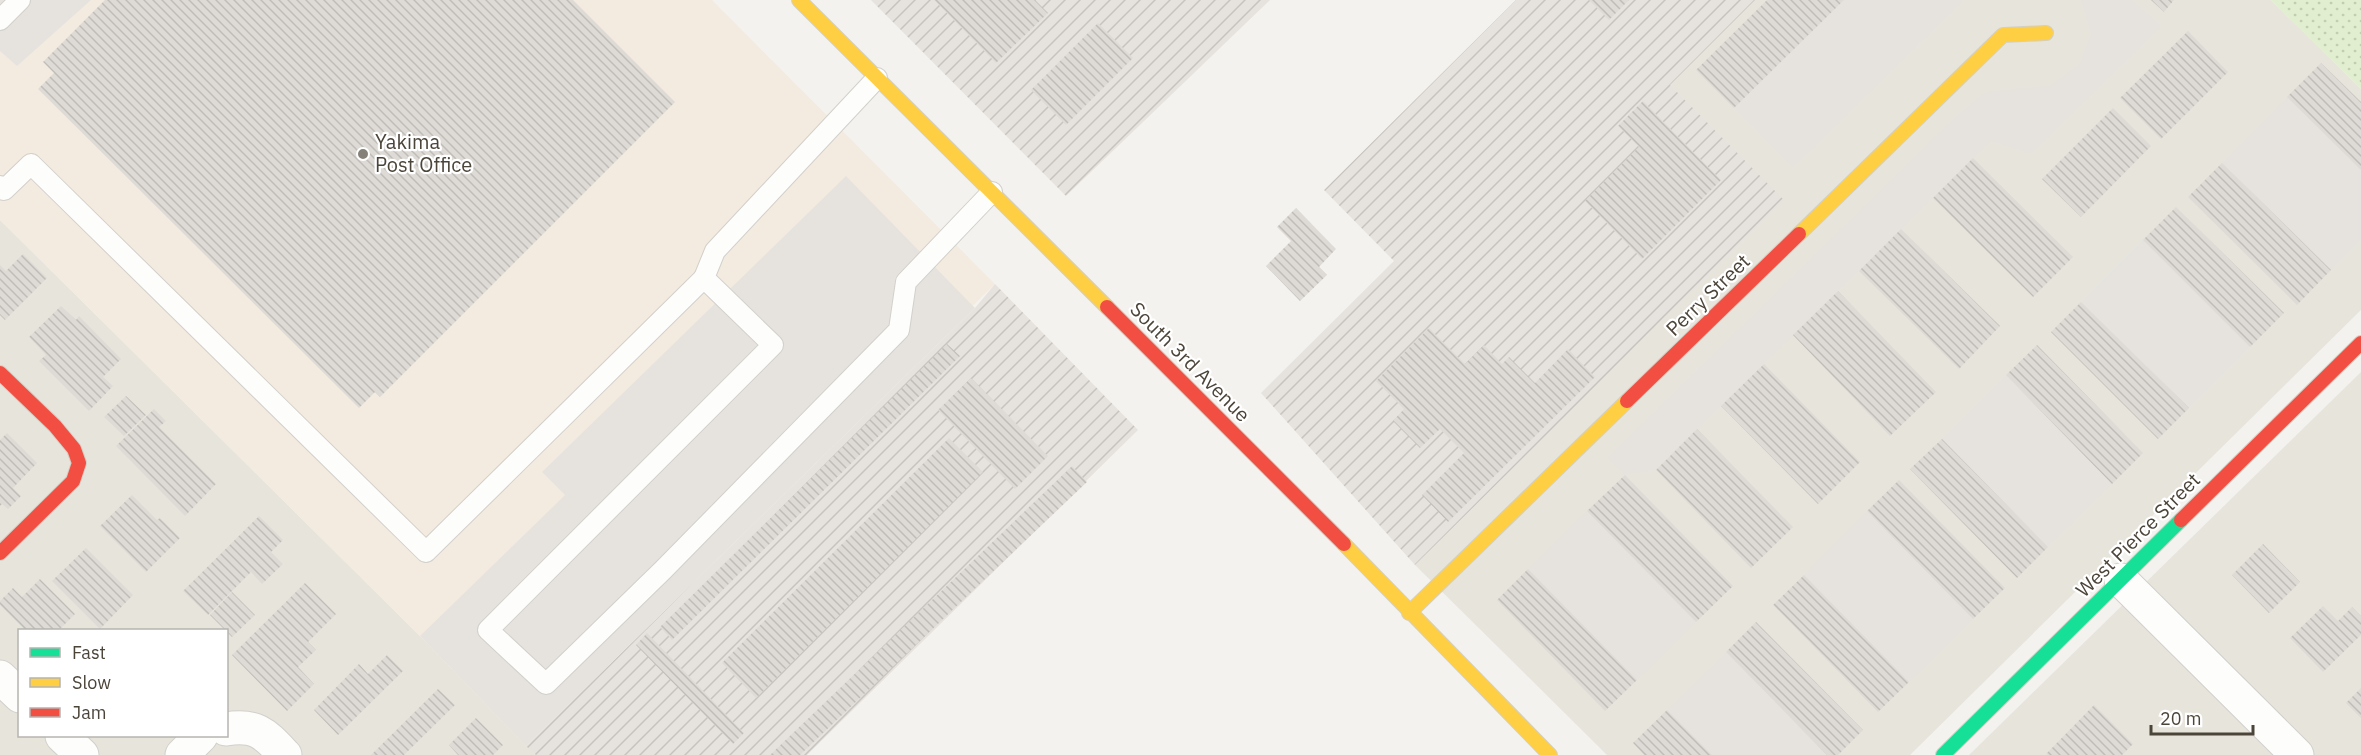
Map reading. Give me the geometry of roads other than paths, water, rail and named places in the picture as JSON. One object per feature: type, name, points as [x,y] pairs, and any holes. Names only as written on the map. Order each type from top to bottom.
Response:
[{"type":"street","name":"South 3rd Avenue","points":[[799,0],[1293,491],[1409,613],[1550,755]]},
{"type":"street","name":"Perry Street","points":[[1409,613],[2003,35],[2046,33]]},
{"type":"street","name":"West Pierce Street","points":[[1943,755],[2361,343]]},
{"type":"street","points":[[0,373],[55,426],[74,449],[78,463],[73,481],[0,553]]},
{"type":"street","points":[[2121,580],[2297,755]]},
{"type":"street","points":[[0,677],[18,694]]},
{"type":"street","points":[[228,729],[243,726],[266,735],[285,755]]},
{"type":"street","points":[[64,737],[82,755]]},
{"type":"street","points":[[182,755],[199,737]]},
{"type":"lane","points":[[0,20],[20,0]]},
{"type":"lane","points":[[0,186],[4,190],[31,164],[426,552],[704,278],[715,251],[877,78]]},
{"type":"lane","points":[[704,278],[773,345],[488,630],[546,684],[663,570],[899,330],[906,282],[992,192]]},
{"type":"place","name":"Yakima Post Office","points":[[363,154]]}]
